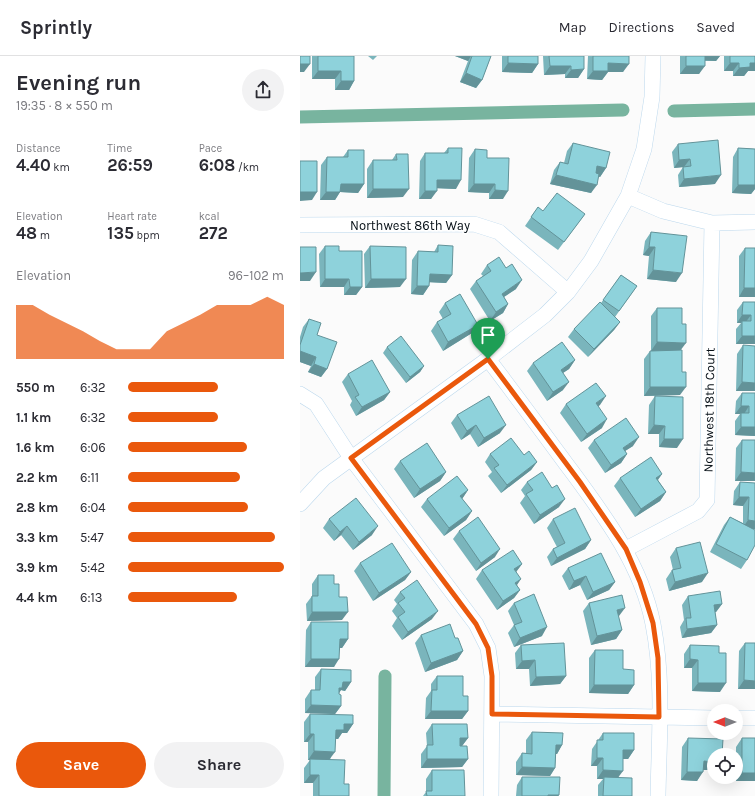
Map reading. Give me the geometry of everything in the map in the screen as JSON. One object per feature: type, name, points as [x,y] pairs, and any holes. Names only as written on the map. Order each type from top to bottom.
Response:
[{"type":"street","points":[[300,504],[324,478],[488,359],[544,315],[568,292],[591,261],[628,196],[644,149],[652,97],[653,56]]},
{"type":"street","points":[[628,196],[663,211],[712,223],[755,222]]},
{"type":"street","name":"Northwest 18th Court","points":[[626,549],[698,511],[708,500],[712,223]]},
{"type":"street","name":"Northwest 86th Way","points":[[300,225],[474,224],[499,232],[568,292]]},
{"type":"street","points":[[488,359],[580,482],[626,549],[640,582],[653,623],[658,658],[658,796]]},
{"type":"street","points":[[300,394],[316,404],[351,458],[476,624],[488,648],[492,676],[491,796]]},
{"type":"street","points":[[492,714],[707,718]]},
{"type":"street","points":[[743,718],[755,718]]},
{"type":"building","points":[[300,56],[310,56],[310,64],[300,64]]},
{"type":"building","points":[[318,56],[354,56],[354,81],[341,81],[341,71],[318,71]]},
{"type":"building","points":[[472,56],[491,56],[482,80],[466,73]]},
{"type":"building","points":[[508,56],[538,56],[538,64],[508,63]]},
{"type":"building","points":[[549,56],[584,56],[584,69],[571,70],[571,66],[550,66]]},
{"type":"building","points":[[593,56],[629,56],[629,64],[608,63],[608,71],[593,71]]},
{"type":"building","points":[[686,56],[705,56],[705,66],[686,66]]},
{"type":"building","points":[[730,56],[755,56],[755,63],[750,63],[750,67],[739,68],[739,63],[730,63]]},
{"type":"building","points":[[718,140],[721,175],[684,179],[683,167],[691,166],[690,159],[679,160],[678,144]]},
{"type":"building","points":[[573,143],[610,152],[606,168],[597,166],[596,173],[599,174],[597,185],[556,175],[560,162],[568,164]]},
{"type":"building","points":[[448,148],[462,148],[461,180],[437,180],[437,191],[425,191],[425,153],[448,153]]},
{"type":"building","points":[[738,148],[755,149],[755,185],[738,185]]},
{"type":"building","points":[[475,149],[487,150],[487,158],[509,158],[508,191],[495,190],[495,184],[474,184]]},
{"type":"building","points":[[348,150],[364,150],[364,184],[341,184],[340,192],[326,192],[327,157],[348,157]]},
{"type":"building","points":[[396,154],[408,154],[409,189],[373,189],[373,160],[397,160]]},
{"type":"building","points":[[300,161],[317,161],[317,192],[300,192]]},
{"type":"building","points":[[557,193],[585,214],[564,242],[531,217],[538,207],[543,211]]},
{"type":"building","points":[[651,232],[687,236],[682,273],[653,270],[655,247],[649,247]]},
{"type":"building","points":[[438,245],[453,246],[452,275],[430,274],[429,286],[417,286],[418,251],[438,252]]},
{"type":"building","points":[[325,246],[339,246],[339,251],[362,251],[362,287],[350,287],[349,279],[325,279]]},
{"type":"building","points":[[370,246],[406,247],[406,279],[371,279]]},
{"type":"building","points":[[300,247],[316,247],[316,272],[300,273]]},
{"type":"building","points":[[745,248],[755,248],[755,288],[744,288]]},
{"type":"building","points":[[499,257],[506,268],[512,264],[522,280],[502,294],[508,304],[496,312],[476,281],[491,271],[487,265]]},
{"type":"building","points":[[621,275],[637,286],[619,311],[603,300]]},
{"type":"building","points":[[460,294],[478,325],[448,342],[437,322],[451,314],[445,303]]},
{"type":"building","points":[[600,302],[620,322],[594,349],[574,329]]},
{"type":"building","points":[[743,302],[755,302],[755,336],[742,336],[742,321],[751,321],[751,315],[742,315]]},
{"type":"building","points":[[657,308],[682,308],[682,324],[686,324],[686,343],[657,342]]},
{"type":"building","points":[[309,319],[321,323],[317,335],[337,342],[327,369],[314,364],[316,357],[300,351],[300,345]]},
{"type":"building","points":[[401,336],[424,366],[410,377],[387,347]]},
{"type":"building","points":[[562,342],[575,360],[561,370],[569,382],[553,392],[533,363]]},
{"type":"building","points":[[743,345],[755,346],[755,383],[742,382]]},
{"type":"building","points":[[682,350],[682,372],[686,372],[686,387],[650,387],[650,351]]},
{"type":"building","points":[[372,360],[390,392],[362,407],[355,397],[359,395],[348,374]]},
{"type":"building","points":[[596,383],[606,396],[596,403],[607,419],[587,434],[566,404]]},
{"type":"building","points":[[742,393],[755,393],[755,427],[741,427],[741,413],[749,413],[749,406],[741,406]]},
{"type":"building","points":[[489,396],[506,425],[484,438],[476,425],[467,431],[457,415]]},
{"type":"building","points":[[655,396],[683,397],[683,439],[664,439],[665,426],[654,425]]},
{"type":"building","points":[[626,418],[639,437],[623,448],[627,454],[611,465],[594,440]]},
{"type":"building","points":[[511,438],[524,455],[529,451],[537,462],[507,485],[494,468],[499,465],[490,454]]},
{"type":"building","points":[[742,440],[755,440],[755,473],[741,472]]},
{"type":"building","points":[[427,443],[446,472],[420,489],[400,461]]},
{"type":"building","points":[[651,457],[662,474],[656,478],[666,492],[641,509],[620,478]]},
{"type":"building","points":[[542,472],[552,488],[557,485],[565,499],[540,515],[526,494],[533,490],[527,482]]},
{"type":"building","points":[[457,476],[468,490],[460,496],[472,511],[449,528],[427,499]]},
{"type":"building","points":[[740,482],[755,483],[755,521],[748,520],[749,497],[739,497]]},
{"type":"building","points":[[356,498],[378,526],[359,542],[347,526],[340,532],[329,519]]},
{"type":"building","points":[[575,508],[591,540],[557,558],[553,549],[565,543],[553,519]]},
{"type":"building","points":[[478,517],[500,549],[481,563],[459,531]]},
{"type":"building","points":[[730,517],[755,530],[755,545],[747,560],[716,544]]},
{"type":"building","points":[[700,542],[708,573],[675,582],[672,570],[681,568],[676,548]]},
{"type":"building","points":[[392,543],[411,572],[379,593],[360,563]]},
{"type":"building","points":[[513,550],[522,564],[514,569],[521,579],[515,583],[520,590],[503,601],[482,570]]},
{"type":"building","points":[[601,553],[615,582],[593,592],[586,576],[574,581],[568,568]]},
{"type":"building","points":[[318,575],[334,575],[334,584],[339,584],[339,597],[347,597],[348,612],[312,612],[312,596],[318,596]]},
{"type":"building","points":[[417,580],[438,611],[408,632],[398,617],[405,612],[398,603],[405,598],[400,592]]},
{"type":"building","points":[[720,591],[722,604],[714,605],[717,625],[687,629],[686,618],[691,618],[688,596]]},
{"type":"building","points":[[534,594],[547,627],[520,638],[514,625],[522,622],[514,603]]},
{"type":"building","points":[[622,595],[625,608],[617,610],[622,630],[597,636],[589,603]]},
{"type":"building","points":[[311,622],[348,622],[348,639],[340,639],[339,659],[311,659]]},
{"type":"building","points":[[450,624],[455,638],[458,638],[463,651],[431,663],[421,635]]},
{"type":"building","points":[[564,643],[566,676],[536,677],[535,660],[522,661],[521,645]]},
{"type":"building","points":[[745,643],[755,643],[755,681],[744,680]]},
{"type":"building","points":[[690,645],[719,646],[719,653],[726,653],[726,683],[698,683],[698,660],[690,659]]},
{"type":"building","points":[[595,650],[623,650],[623,669],[634,670],[634,685],[594,685]]},
{"type":"building","points":[[321,669],[351,670],[351,682],[343,682],[342,688],[339,688],[339,694],[341,695],[341,706],[311,705],[311,690],[320,690]]},
{"type":"building","points":[[437,676],[463,676],[463,696],[468,696],[468,711],[431,711],[432,690],[437,690]]},
{"type":"building","points":[[310,714],[353,715],[353,724],[344,724],[344,730],[336,730],[335,752],[314,751],[314,734],[310,734]]},
{"type":"building","points":[[432,724],[467,724],[468,738],[460,738],[460,746],[467,746],[468,759],[427,759],[427,745],[433,745]]},
{"type":"building","points":[[532,732],[563,733],[562,745],[556,745],[555,768],[522,767],[522,753],[532,754]]},
{"type":"building","points":[[603,733],[634,733],[634,750],[623,750],[623,771],[603,770],[603,758],[597,758],[597,740],[603,740]]},
{"type":"building","points":[[688,738],[723,740],[722,748],[707,748],[707,761],[704,761],[703,772],[687,772]]},
{"type":"building","points":[[743,738],[755,738],[755,773],[743,773]]},
{"type":"building","points":[[310,759],[345,760],[344,784],[349,784],[349,796],[319,796],[319,775],[310,775]]},
{"type":"building","points":[[432,770],[464,770],[465,796],[427,796],[426,791],[432,791]]},
{"type":"building","points":[[522,777],[560,777],[559,795],[522,796]]},
{"type":"building","points":[[604,777],[632,778],[632,796],[603,796]]},
{"type":"waterway","points":[[674,111],[755,109]]},
{"type":"waterway","points":[[300,117],[623,110]]},
{"type":"waterway","points":[[384,796],[385,676]]},
{"type":"route","points":[[488,359],[580,482],[626,549],[640,582],[653,623],[658,658],[659,717],[492,714],[492,676],[488,648],[476,624],[351,458],[488,359]]}]
